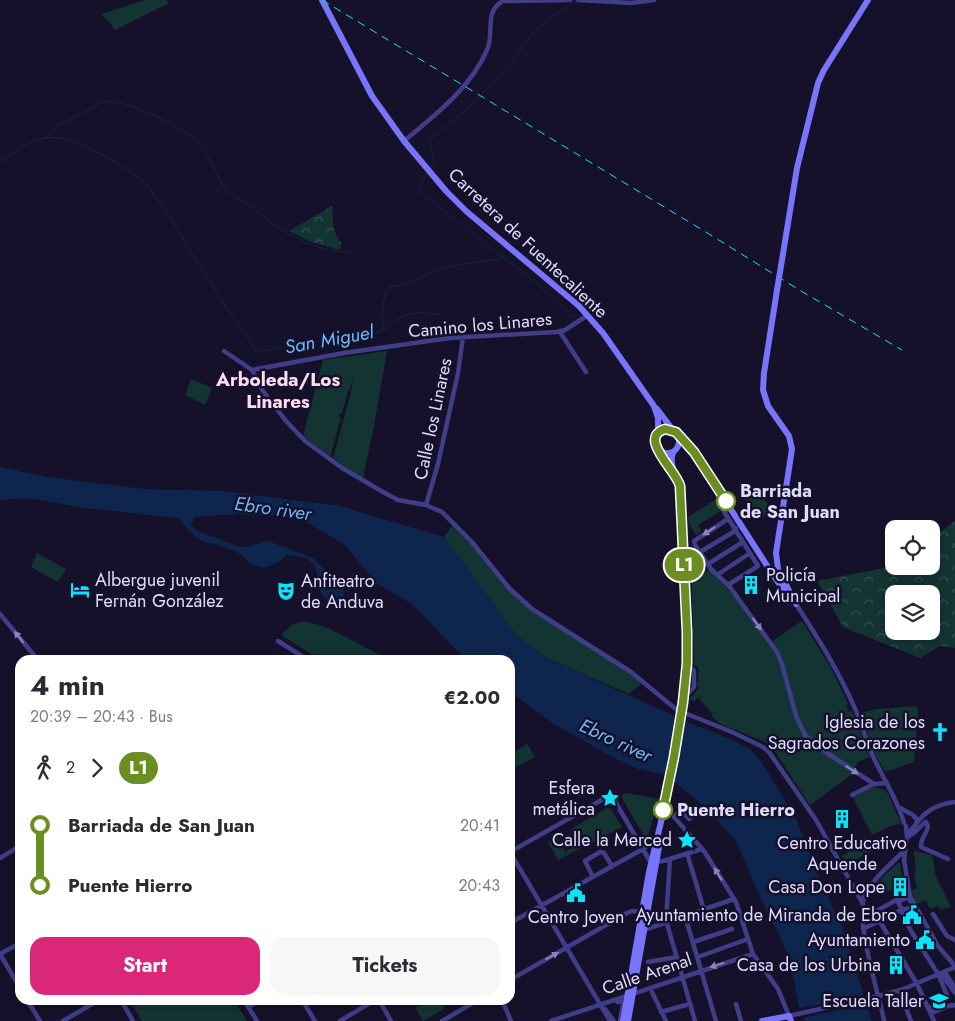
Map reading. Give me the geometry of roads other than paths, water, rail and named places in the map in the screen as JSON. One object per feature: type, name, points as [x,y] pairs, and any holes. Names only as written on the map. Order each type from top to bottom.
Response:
[{"type":"main road","name":"Carretera de Fuentecaliente","points":[[322,0],[372,96],[404,141],[466,211],[588,315],[673,430]]},
{"type":"main road","points":[[796,604],[778,569],[776,553],[792,449],[789,436],[768,406],[763,390],[764,373],[797,168],[818,83],[824,70],[868,0]]},
{"type":"main road","points":[[654,406],[658,418],[658,432],[655,444],[677,476]]},
{"type":"main road","points":[[658,432],[665,429],[673,430],[694,452],[778,584],[796,604]]},
{"type":"main road","points":[[654,863],[657,837],[667,797],[683,701],[687,663],[686,547],[680,486],[671,462],[679,438]]},
{"type":"main road","points":[[660,451],[666,454],[686,448],[694,452]]},
{"type":"main road","points":[[628,1021],[630,994],[644,912],[667,797]]},
{"type":"main road","points":[[621,1021],[630,994],[644,930],[644,912]]},
{"type":"main road","points":[[762,1021],[790,1018]]},
{"type":"street","points":[[404,141],[453,99],[480,63],[489,45],[490,17],[496,6],[503,2],[570,0]]},
{"type":"street","points":[[579,0],[631,3],[654,0]]},
{"type":"street","name":"Camino los Linares","points":[[252,370],[344,353],[463,337],[560,332],[588,315]]},
{"type":"street","points":[[560,332],[586,372]]},
{"type":"street","name":"Calle los Linares","points":[[426,506],[438,464],[458,373],[463,337]]},
{"type":"street","points":[[224,351],[252,370],[263,392],[305,441],[370,486],[398,500],[426,506],[442,512],[472,541],[510,589],[532,609],[631,672],[677,710],[732,732],[763,747],[769,752],[816,820],[863,904]]},
{"type":"street","points":[[722,510],[758,566],[728,585]]},
{"type":"street","points":[[728,519],[694,541],[695,546],[708,564],[728,585],[777,652],[796,716],[806,735],[824,751],[874,784]]},
{"type":"street","points":[[700,552],[735,531],[740,533],[742,528]]},
{"type":"street","points":[[708,564],[743,542]]},
{"type":"street","points":[[686,547],[695,546]]},
{"type":"street","points":[[717,574],[750,553]]},
{"type":"street","points":[[796,604],[839,676],[856,711],[871,752],[905,824]]},
{"type":"street","points":[[0,614],[34,655]]},
{"type":"street","points":[[278,641],[300,655]]},
{"type":"street","points":[[683,701],[694,687],[694,671],[687,663]]},
{"type":"street","points":[[686,678],[694,675]]},
{"type":"street","points":[[686,678],[694,682]]},
{"type":"street","points":[[852,795],[874,784],[887,783]]},
{"type":"street","points":[[515,849],[605,798],[606,802],[609,803],[612,802],[613,798],[643,849],[654,863],[702,849]]},
{"type":"street","points":[[906,837],[922,816],[940,804],[955,802]]},
{"type":"street","points":[[899,808],[916,818],[914,825]]},
{"type":"street","points":[[694,815],[689,819],[680,810],[674,816],[702,849],[734,899],[753,954],[778,989],[790,1018],[899,990],[955,967],[938,946],[909,895]]},
{"type":"street","points":[[863,929],[913,906],[909,895],[904,860],[905,818],[911,815],[922,816]]},
{"type":"street","points":[[906,837],[914,833],[926,822],[928,830],[921,841],[921,847],[948,859]]},
{"type":"street","points":[[905,824],[914,825]]},
{"type":"street","points":[[515,920],[643,849],[657,837]]},
{"type":"street","points":[[0,858],[15,849]]},
{"type":"street","points":[[884,1020],[863,929],[863,904],[868,889],[904,851]]},
{"type":"street","points":[[593,877],[585,861],[593,856],[603,852],[612,866]]},
{"type":"street","points":[[687,853],[704,910]]},
{"type":"street","points":[[897,858],[900,857],[904,860]]},
{"type":"street","points":[[670,859],[667,923],[695,1021]]},
{"type":"street","points":[[515,860],[610,1021]]},
{"type":"street","points":[[862,919],[909,895]]},
{"type":"street","points":[[909,895],[898,902],[911,931],[955,993]]},
{"type":"street","points":[[644,930],[734,899]]},
{"type":"street","points":[[515,977],[627,913],[632,911],[644,912]]},
{"type":"street","points":[[933,914],[947,936],[955,940]]},
{"type":"street","points":[[685,916],[716,1021]]},
{"type":"street","points":[[879,920],[917,984],[934,1021]]},
{"type":"street","points":[[693,942],[732,929]]},
{"type":"street","points":[[698,957],[745,940]]},
{"type":"street","points":[[15,946],[0,954],[15,980]]},
{"type":"street","name":"Calle Arenal","points":[[551,1021],[753,954]]},
{"type":"street","points":[[648,962],[677,957]]},
{"type":"street","points":[[941,974],[946,974],[955,988]]},
{"type":"street","points":[[941,974],[940,976],[948,998],[931,1007],[932,1013],[950,1004],[954,1005],[955,1013]]},
{"type":"street","points":[[899,990],[911,1021]]},
{"type":"street","points":[[652,992],[666,1021]]},
{"type":"street","points":[[614,1021],[605,1007],[621,1001],[623,1004],[621,1021]]},
{"type":"street","points":[[661,1012],[686,1004]]},
{"type":"street","points":[[736,1004],[741,1021]]},
{"type":"street","points":[[30,1005],[40,1021]]},
{"type":"street","points":[[62,1021],[90,1005]]},
{"type":"street","points":[[123,1005],[133,1021]]},
{"type":"street","points":[[251,1005],[248,1007],[257,1021]]},
{"type":"street","points":[[305,1005],[314,1021]]},
{"type":"street","points":[[340,1021],[367,1005]]},
{"type":"street","points":[[382,1005],[391,1021]]},
{"type":"street","points":[[442,1021],[469,1005]]},
{"type":"street","points":[[504,1005],[511,1021]]},
{"type":"water","name":"Ebro river","points":[[0,467],[47,477],[144,489],[224,491],[340,506],[444,537],[516,635],[547,658],[750,749],[762,763],[798,823],[817,875],[842,926],[872,1021],[805,1021],[799,1006],[790,962],[735,839],[695,798],[663,774],[638,769],[616,759],[554,724],[515,696],[515,655],[461,655],[412,604],[376,583],[344,544],[297,517],[239,514],[194,517],[191,525],[198,531],[240,547],[268,541],[313,558],[323,568],[337,575],[343,582],[344,599],[334,603],[321,593],[316,568],[308,560],[287,555],[271,566],[256,566],[237,552],[199,539],[177,518],[85,508],[28,498],[0,500]]},
{"type":"waterway","name":"San Miguel","points":[[431,167],[434,163],[429,141],[475,102],[511,63],[541,25],[577,0]]},
{"type":"waterway","points":[[46,138],[54,128],[104,101],[113,101],[137,108],[176,127],[195,140],[204,150],[221,183],[229,193],[248,204],[284,231],[312,245],[343,252],[353,252]]},
{"type":"waterway","name":"San Miguel","points":[[0,162],[32,142],[44,138],[55,138],[80,144],[93,150],[138,177],[145,183],[163,207],[224,304],[258,351],[384,330],[382,307],[390,286],[410,282],[450,267],[504,258],[420,192],[419,188],[427,173]]},
{"type":"waterway","points":[[504,258],[527,275],[574,317]]},
{"type":"waterway","points":[[384,330],[396,320],[406,315],[423,313],[440,315]]},
{"type":"railway","points":[[322,0],[801,291],[902,350]]},
{"type":"place","name":"Barriada de San Juan","points":[[726,501]]},
{"type":"place","name":"Policía Municipal","points":[[751,585]]},
{"type":"place","name":"Albergue juvenil Fernán González","points":[[80,590]]},
{"type":"place","name":"Anfiteatro de Anduva","points":[[286,591]]},
{"type":"place","name":"Iglesia de los Sagrados Corazones","points":[[940,732]]},
{"type":"place","name":"Esfera metálica","points":[[610,798]]},
{"type":"place","name":"Puente Hierro","points":[[663,810]]},
{"type":"place","name":"Centro Educativo Aquende","points":[[842,819]]},
{"type":"place","name":"Calle la Merced","points":[[687,840]]},
{"type":"place","name":"Casa Don Lope","points":[[900,887]]},
{"type":"place","name":"Centro Joven","points":[[576,893]]},
{"type":"place","name":"Ayuntamiento de Miranda de Ebro","points":[[912,915]]},
{"type":"place","name":"Ayuntamiento","points":[[925,940]]},
{"type":"place","name":"Casa de los Urbina","points":[[896,965]]},
{"type":"place","name":"Escuela Taller","points":[[939,1001]]},
{"type":"district","name":"Arboleda/Los Linares","points":[[278,390]]}]
